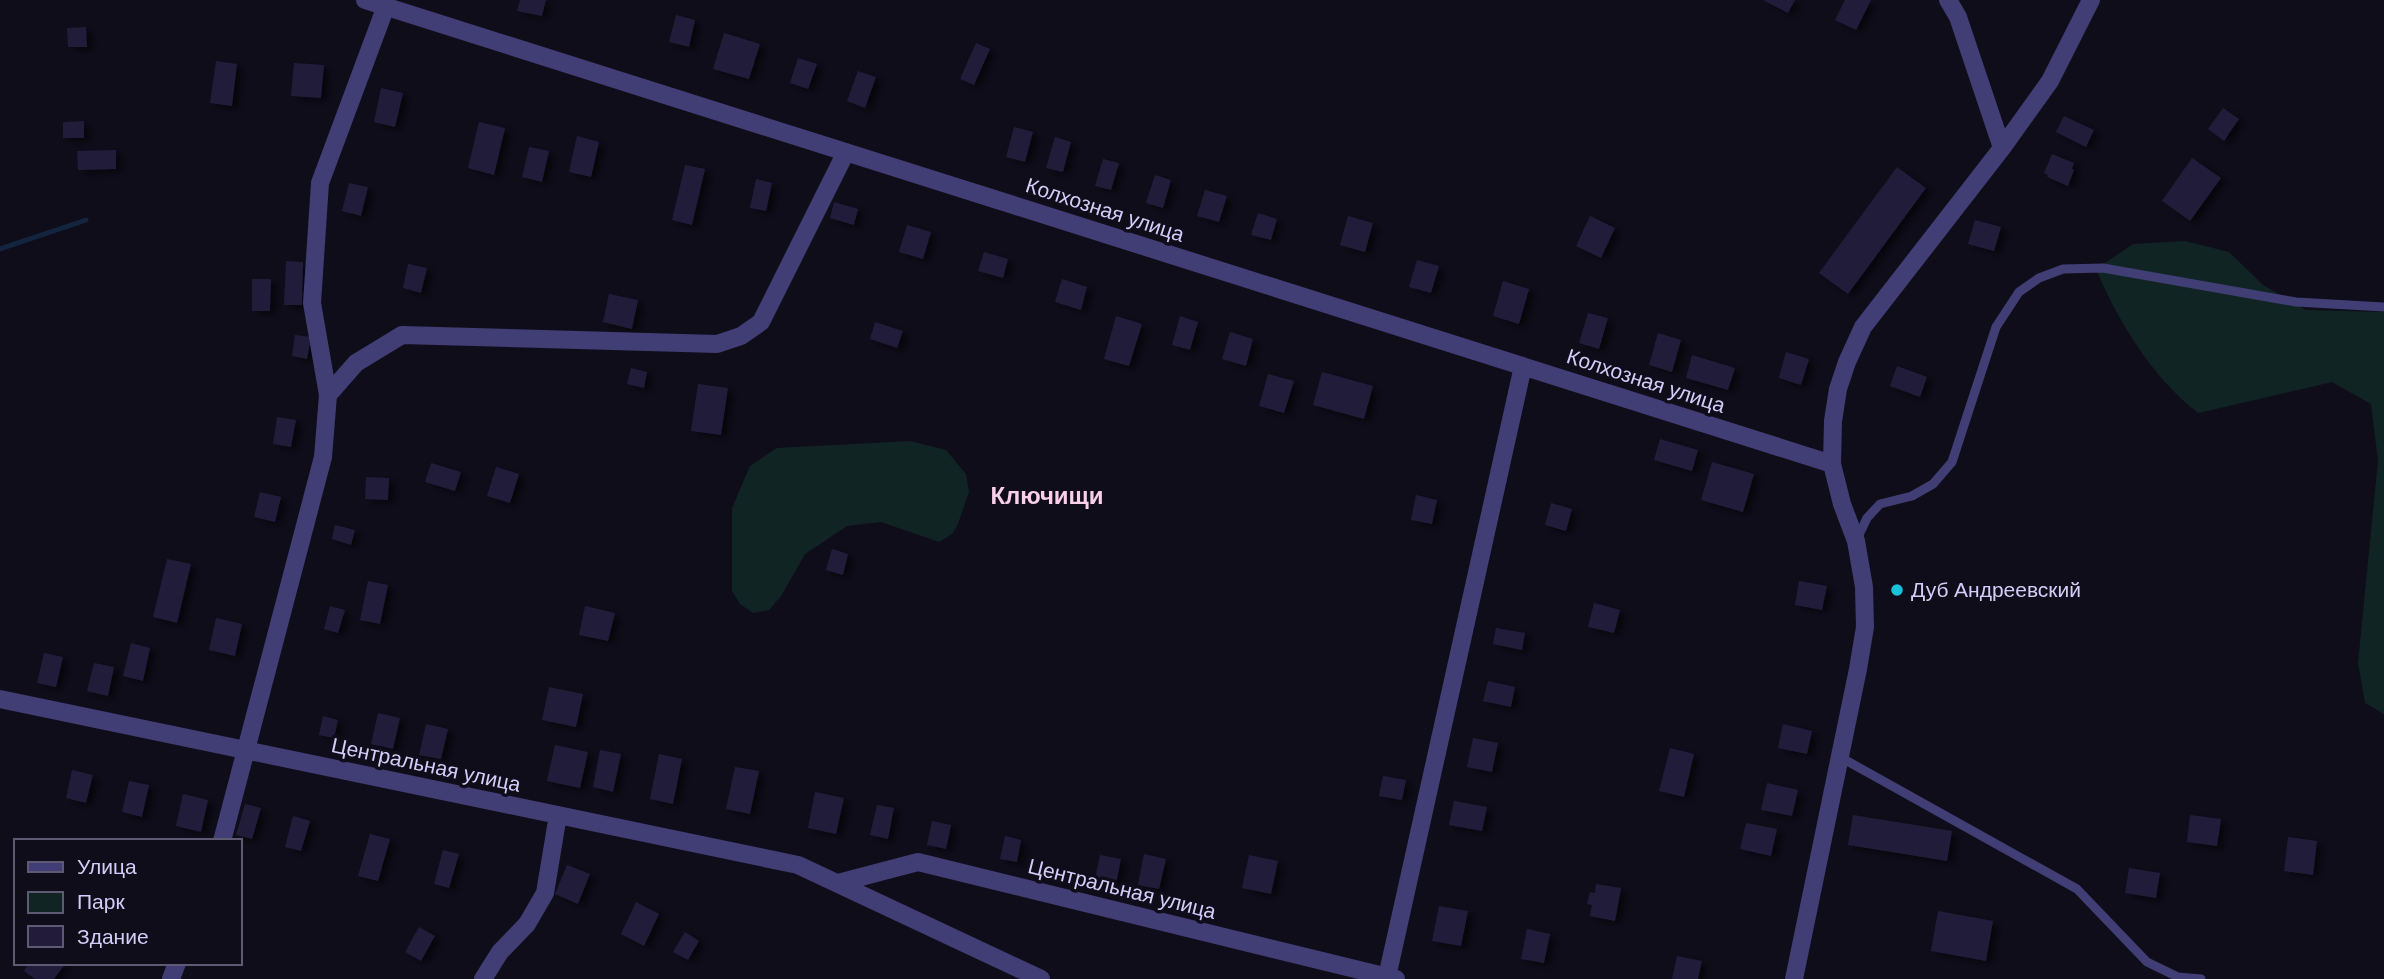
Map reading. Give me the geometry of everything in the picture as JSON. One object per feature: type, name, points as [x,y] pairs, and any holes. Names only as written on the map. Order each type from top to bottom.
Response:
[{"type":"street","name":"Колхозная улица","points":[[365,0],[1832,464]]},
{"type":"street","points":[[1948,0],[1958,17],[2002,148]]},
{"type":"street","points":[[1794,979],[1865,627],[1864,587],[1856,541],[1842,504],[1832,464],[1833,421],[1838,389],[1863,327],[2002,148],[2050,81],[2091,0]]},
{"type":"street","points":[[222,839],[323,457],[328,395],[312,303],[320,183],[386,6]]},
{"type":"street","points":[[328,395],[356,363],[402,335],[717,344],[741,336],[761,322],[846,152]]},
{"type":"street","points":[[1391,978],[1523,366]]},
{"type":"street","name":"Центральная улица","points":[[0,700],[798,865],[1041,979]]},
{"type":"street","points":[[483,979],[500,952],[527,924],[545,893],[558,816]]},
{"type":"street","name":"Центральная улица","points":[[838,883],[918,862],[1391,978]]},
{"type":"lane","points":[[1856,541],[1867,518],[1880,504],[1912,496],[1934,484],[1952,461],[1996,327],[2019,292],[2039,278],[2063,269],[2102,268],[2296,302],[2384,307]]},
{"type":"lane","points":[[1840,757],[2077,888],[2147,962],[2178,977],[2201,979]]},
{"type":"green space","points":[[2185,241],[2229,252],[2263,285],[2306,310],[2384,312],[2384,714],[2365,703],[2358,663],[2378,461],[2371,404],[2332,382],[2198,413],[2181,399],[2138,348],[2096,269],[2133,244]]},
{"type":"green space","points":[[910,441],[946,450],[966,474],[969,492],[952,534],[939,542],[881,522],[847,526],[805,554],[781,596],[769,610],[753,613],[740,604],[732,591],[732,508],[750,466],[777,448]]},
{"type":"building","points":[[520,0],[546,0],[542,16],[517,11]]},
{"type":"building","points":[[1763,0],[1795,0],[1788,13]]},
{"type":"building","points":[[1845,0],[1871,0],[1856,30],[1835,20]]},
{"type":"building","points":[[676,15],[695,20],[689,47],[669,42]]},
{"type":"building","points":[[86,27],[87,47],[68,47],[67,28]]},
{"type":"building","points":[[724,33],[760,44],[749,79],[713,69]]},
{"type":"building","points":[[976,43],[990,49],[974,85],[960,79]]},
{"type":"building","points":[[798,58],[817,64],[808,89],[790,83]]},
{"type":"building","points":[[216,61],[237,64],[232,106],[210,103]]},
{"type":"building","points":[[294,63],[324,65],[321,98],[291,96]]},
{"type":"building","points":[[858,71],[876,77],[865,108],[847,101]]},
{"type":"building","points":[[381,88],[403,93],[395,127],[374,122]]},
{"type":"building","points":[[2223,108],[2239,119],[2224,141],[2208,129]]},
{"type":"building","points":[[2064,116],[2094,130],[2086,147],[2056,132]]},
{"type":"building","points":[[84,121],[84,138],[63,138],[63,122]]},
{"type":"building","points":[[479,122],[505,128],[494,175],[468,168]]},
{"type":"building","points":[[1014,127],[1033,132],[1025,162],[1006,157]]},
{"type":"building","points":[[577,136],[599,142],[591,177],[569,172]]},
{"type":"building","points":[[1055,137],[1071,142],[1063,172],[1046,168]]},
{"type":"building","points":[[529,147],[549,151],[542,182],[522,177]]},
{"type":"building","points":[[116,150],[116,169],[78,170],[77,151]]},
{"type":"building","points":[[2052,154],[2074,163],[2068,186],[2044,173]]},
{"type":"building","points":[[2192,158],[2221,178],[2190,221],[2162,201]]},
{"type":"building","points":[[1103,159],[1119,163],[1111,190],[1095,186]]},
{"type":"building","points":[[685,165],[705,169],[692,225],[672,220]]},
{"type":"building","points":[[1897,167],[1926,188],[1848,294],[1819,273]]},
{"type":"building","points":[[1155,175],[1171,180],[1163,208],[1146,203]]},
{"type":"building","points":[[756,179],[772,183],[766,211],[750,208]]},
{"type":"building","points":[[349,183],[368,187],[361,216],[342,211]]},
{"type":"building","points":[[1205,190],[1227,196],[1219,222],[1197,216]]},
{"type":"building","points":[[834,202],[858,209],[854,225],[830,218]]},
{"type":"building","points":[[1258,213],[1277,219],[1271,240],[1251,235]]},
{"type":"building","points":[[1348,216],[1373,223],[1365,252],[1340,245]]},
{"type":"building","points":[[1590,216],[1615,228],[1601,258],[1576,246]]},
{"type":"building","points":[[1975,220],[2001,227],[1994,251],[1968,244]]},
{"type":"building","points":[[907,225],[931,232],[923,259],[899,252]]},
{"type":"building","points":[[984,252],[1008,259],[1003,278],[978,271]]},
{"type":"building","points":[[1417,260],[1439,266],[1431,293],[1409,287]]},
{"type":"building","points":[[286,261],[303,262],[302,305],[284,305]]},
{"type":"building","points":[[408,264],[427,268],[421,293],[403,288]]},
{"type":"building","points":[[252,279],[271,279],[270,311],[252,311]]},
{"type":"building","points":[[1062,279],[1087,287],[1081,310],[1055,302]]},
{"type":"building","points":[[1503,281],[1529,289],[1519,324],[1493,316]]},
{"type":"building","points":[[609,294],[638,300],[632,329],[603,322]]},
{"type":"building","points":[[1588,313],[1608,318],[1599,349],[1579,343]]},
{"type":"building","points":[[1116,316],[1142,324],[1129,366],[1104,359]]},
{"type":"building","points":[[1180,316],[1198,322],[1190,350],[1172,345]]},
{"type":"building","points":[[875,322],[903,331],[897,348],[870,339]]},
{"type":"building","points":[[1230,332],[1253,339],[1246,366],[1222,359]]},
{"type":"building","points":[[1658,333],[1681,340],[1672,372],[1649,365]]},
{"type":"building","points":[[295,335],[311,337],[307,359],[292,356]]},
{"type":"building","points":[[1786,352],[1809,359],[1801,385],[1779,378]]},
{"type":"building","points":[[1692,355],[1735,368],[1728,390],[1686,378]]},
{"type":"building","points":[[1897,366],[1927,377],[1920,397],[1890,386]]},
{"type":"building","points":[[631,368],[647,372],[644,388],[627,384]]},
{"type":"building","points":[[1322,372],[1373,386],[1364,419],[1313,405]]},
{"type":"building","points":[[1268,374],[1294,381],[1284,413],[1259,406]]},
{"type":"building","points":[[698,384],[728,388],[721,435],[691,431]]},
{"type":"building","points":[[277,417],[296,420],[291,447],[273,444]]},
{"type":"building","points":[[1660,439],[1698,450],[1692,471],[1654,460]]},
{"type":"building","points":[[1712,462],[1754,474],[1743,512],[1701,500]]},
{"type":"building","points":[[431,463],[461,472],[455,491],[425,482]]},
{"type":"building","points":[[496,467],[519,474],[510,503],[487,496]]},
{"type":"building","points":[[366,477],[389,478],[388,500],[365,499]]},
{"type":"building","points":[[260,492],[281,497],[275,522],[254,517]]},
{"type":"building","points":[[1416,495],[1437,500],[1432,524],[1411,520]]},
{"type":"building","points":[[1551,503],[1572,509],[1566,531],[1545,525]]},
{"type":"building","points":[[335,525],[355,530],[351,545],[332,539]]},
{"type":"building","points":[[832,549],[848,554],[843,575],[826,570]]},
{"type":"building","points":[[167,559],[191,564],[177,623],[153,617]]},
{"type":"building","points":[[368,581],[388,585],[380,624],[360,620]]},
{"type":"building","points":[[1799,581],[1827,586],[1822,610],[1795,605]]},
{"type":"building","points":[[1594,603],[1620,610],[1614,633],[1588,627]]},
{"type":"building","points":[[330,606],[345,610],[338,633],[324,629]]},
{"type":"building","points":[[585,606],[615,613],[608,641],[579,635]]},
{"type":"building","points":[[216,618],[242,624],[235,656],[209,650]]},
{"type":"building","points":[[1496,628],[1525,633],[1522,650],[1493,644]]},
{"type":"building","points":[[131,643],[150,648],[143,681],[123,676]]},
{"type":"building","points":[[44,653],[63,657],[56,687],[37,683]]},
{"type":"building","points":[[94,663],[114,667],[108,696],[87,691]]},
{"type":"building","points":[[1488,681],[1515,687],[1511,707],[1483,701]]},
{"type":"building","points":[[549,687],[583,694],[576,727],[542,720]]},
{"type":"building","points":[[378,713],[400,718],[393,749],[371,744]]},
{"type":"building","points":[[323,716],[338,720],[334,738],[319,735]]},
{"type":"building","points":[[426,724],[448,729],[441,759],[419,755]]},
{"type":"building","points":[[1783,724],[1812,731],[1807,754],[1778,748]]},
{"type":"building","points":[[1473,738],[1498,743],[1492,772],[1467,767]]},
{"type":"building","points":[[555,745],[588,752],[580,788],[547,781]]},
{"type":"building","points":[[1670,748],[1694,754],[1684,797],[1659,791]]},
{"type":"building","points":[[600,750],[621,754],[613,792],[593,787]]},
{"type":"building","points":[[659,754],[682,759],[673,804],[650,799]]},
{"type":"building","points":[[735,767],[759,771],[750,814],[726,809]]},
{"type":"building","points":[[72,770],[93,775],[86,803],[66,798]]},
{"type":"building","points":[[1383,776],[1406,780],[1402,800],[1379,796]]},
{"type":"building","points":[[129,781],[149,785],[142,817],[122,812]]},
{"type":"building","points":[[1767,783],[1798,790],[1792,816],[1761,810]]},
{"type":"building","points":[[815,792],[844,798],[836,834],[808,828]]},
{"type":"building","points":[[183,794],[208,800],[201,832],[176,826]]},
{"type":"building","points":[[1454,801],[1487,807],[1482,831],[1449,825]]},
{"type":"building","points":[[245,804],[261,808],[252,839],[236,835]]},
{"type":"building","points":[[877,805],[894,808],[888,839],[870,835]]},
{"type":"building","points":[[1853,815],[1952,831],[1947,861],[1848,845]]},
{"type":"building","points":[[2190,815],[2221,819],[2217,846],[2187,842]]},
{"type":"building","points":[[293,816],[310,821],[301,851],[285,847]]},
{"type":"building","points":[[932,821],[951,825],[946,849],[927,845]]},
{"type":"building","points":[[1746,823],[1777,829],[1771,856],[1740,849]]},
{"type":"building","points":[[370,834],[390,839],[378,881],[358,876]]},
{"type":"building","points":[[1005,836],[1021,840],[1017,862],[1000,859]]},
{"type":"building","points":[[2288,837],[2317,841],[2313,875],[2284,871]]},
{"type":"building","points":[[443,850],[459,854],[449,888],[434,884]]},
{"type":"building","points":[[1144,854],[1166,859],[1159,889],[1138,885]]},
{"type":"building","points":[[1100,855],[1121,859],[1116,884],[1095,879]]},
{"type":"building","points":[[1249,855],[1278,861],[1271,894],[1242,888]]},
{"type":"building","points":[[567,865],[590,874],[578,904],[555,894]]},
{"type":"building","points":[[2129,868],[2160,873],[2156,898],[2125,893]]},
{"type":"building","points":[[1596,884],[1621,888],[1615,921],[1590,916],[1592,905],[1587,904],[1590,892],[1595,893]]},
{"type":"building","points":[[636,902],[659,914],[644,946],[621,934]]},
{"type":"building","points":[[1439,906],[1468,911],[1461,946],[1432,941]]},
{"type":"building","points":[[1938,911],[1993,921],[1986,961],[1931,951]]},
{"type":"building","points":[[419,927],[435,936],[421,961],[405,952]]},
{"type":"building","points":[[1527,929],[1550,934],[1544,963],[1521,959]]},
{"type":"building","points":[[685,932],[699,941],[688,960],[673,952]]},
{"type":"building","points":[[1677,956],[1702,961],[1698,979],[1672,979]]},
{"type":"building","points":[[28,965],[64,965],[54,979],[35,979],[24,971]]},
{"type":"waterway","points":[[0,249],[86,220]]},
{"type":"place","name":"Дуб Андреевский","points":[[1897,590]]},
{"type":"district","name":"Ключищи","points":[[1047,495]]}]
